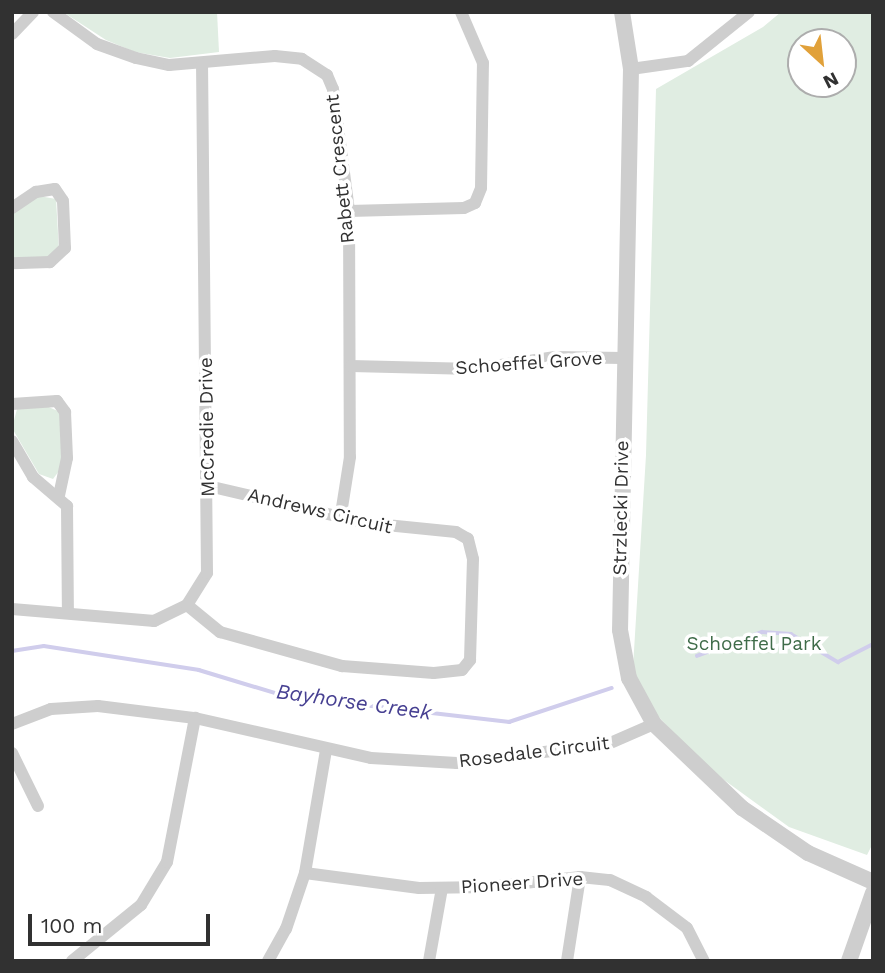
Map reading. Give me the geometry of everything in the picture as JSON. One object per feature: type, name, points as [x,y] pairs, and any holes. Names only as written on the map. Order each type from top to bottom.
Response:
[{"type":"street","points":[[12,34],[33,12]]},
{"type":"street","name":"Rabett Crescent","points":[[53,12],[97,44],[136,58],[169,65],[275,56],[319,67],[333,89],[349,211],[350,469],[341,514]]},
{"type":"street","points":[[349,211],[464,208],[475,203],[481,188],[483,63],[461,12]]},
{"type":"street","name":"Strzlecki Drive","points":[[622,12],[631,69],[623,358],[621,645],[632,687],[654,724],[710,779],[774,831],[873,881]]},
{"type":"street","points":[[631,69],[688,61],[750,12]]},
{"type":"street","name":"McCredie Drive","points":[[187,605],[207,573],[202,64]]},
{"type":"street","points":[[12,208],[36,192],[55,189],[63,201],[65,248],[50,262],[12,263]]},
{"type":"street","name":"Schoeffel Grove","points":[[351,366],[474,369],[555,357],[623,358]]},
{"type":"street","points":[[12,404],[57,401],[65,411],[67,458],[60,497]]},
{"type":"street","points":[[12,440],[33,477],[60,497],[68,516],[68,613]]},
{"type":"street","name":"Andrews Circuit","points":[[187,605],[220,632],[295,655],[392,672],[463,670],[470,660],[473,559],[468,539],[456,532],[399,528],[208,486]]},
{"type":"street","points":[[12,609],[154,621],[187,605]]},
{"type":"street","name":"Rosedale Circuit","points":[[12,724],[51,709],[75,706],[195,718],[326,750],[398,761],[483,762],[608,744],[654,724]]},
{"type":"street","points":[[72,961],[141,905],[167,862],[195,718]]},
{"type":"street","points":[[268,961],[286,929],[305,873],[326,750]]},
{"type":"street","points":[[12,754],[38,806]]},
{"type":"street","name":"Pioneer Drive","points":[[305,873],[368,884],[442,888],[580,877],[610,880],[646,897],[687,928],[704,961]]},
{"type":"street","points":[[567,961],[580,877]]},
{"type":"street","points":[[429,961],[442,888]]},
{"type":"street","points":[[849,961],[873,893]]},
{"type":"green space","points":[[63,12],[217,12],[219,52],[170,58],[135,52],[106,40]]},
{"type":"green space","name":"Schoeffel Park","points":[[781,12],[873,12],[873,843],[867,855],[789,827],[709,769],[649,707],[633,667],[646,455],[656,89],[763,27]]},
{"type":"green space","points":[[39,196],[56,199],[59,251],[53,257],[12,259],[12,214]]},
{"type":"green space","points":[[44,405],[60,412],[62,467],[53,479],[39,474],[12,428],[17,409]]},
{"type":"waterway","name":"Bayhorse Creek","points":[[697,656],[762,632],[791,634],[838,662],[873,644]]},
{"type":"waterway","name":"Bayhorse Creek","points":[[12,651],[44,646],[199,670],[285,696],[509,722],[612,688]]}]
